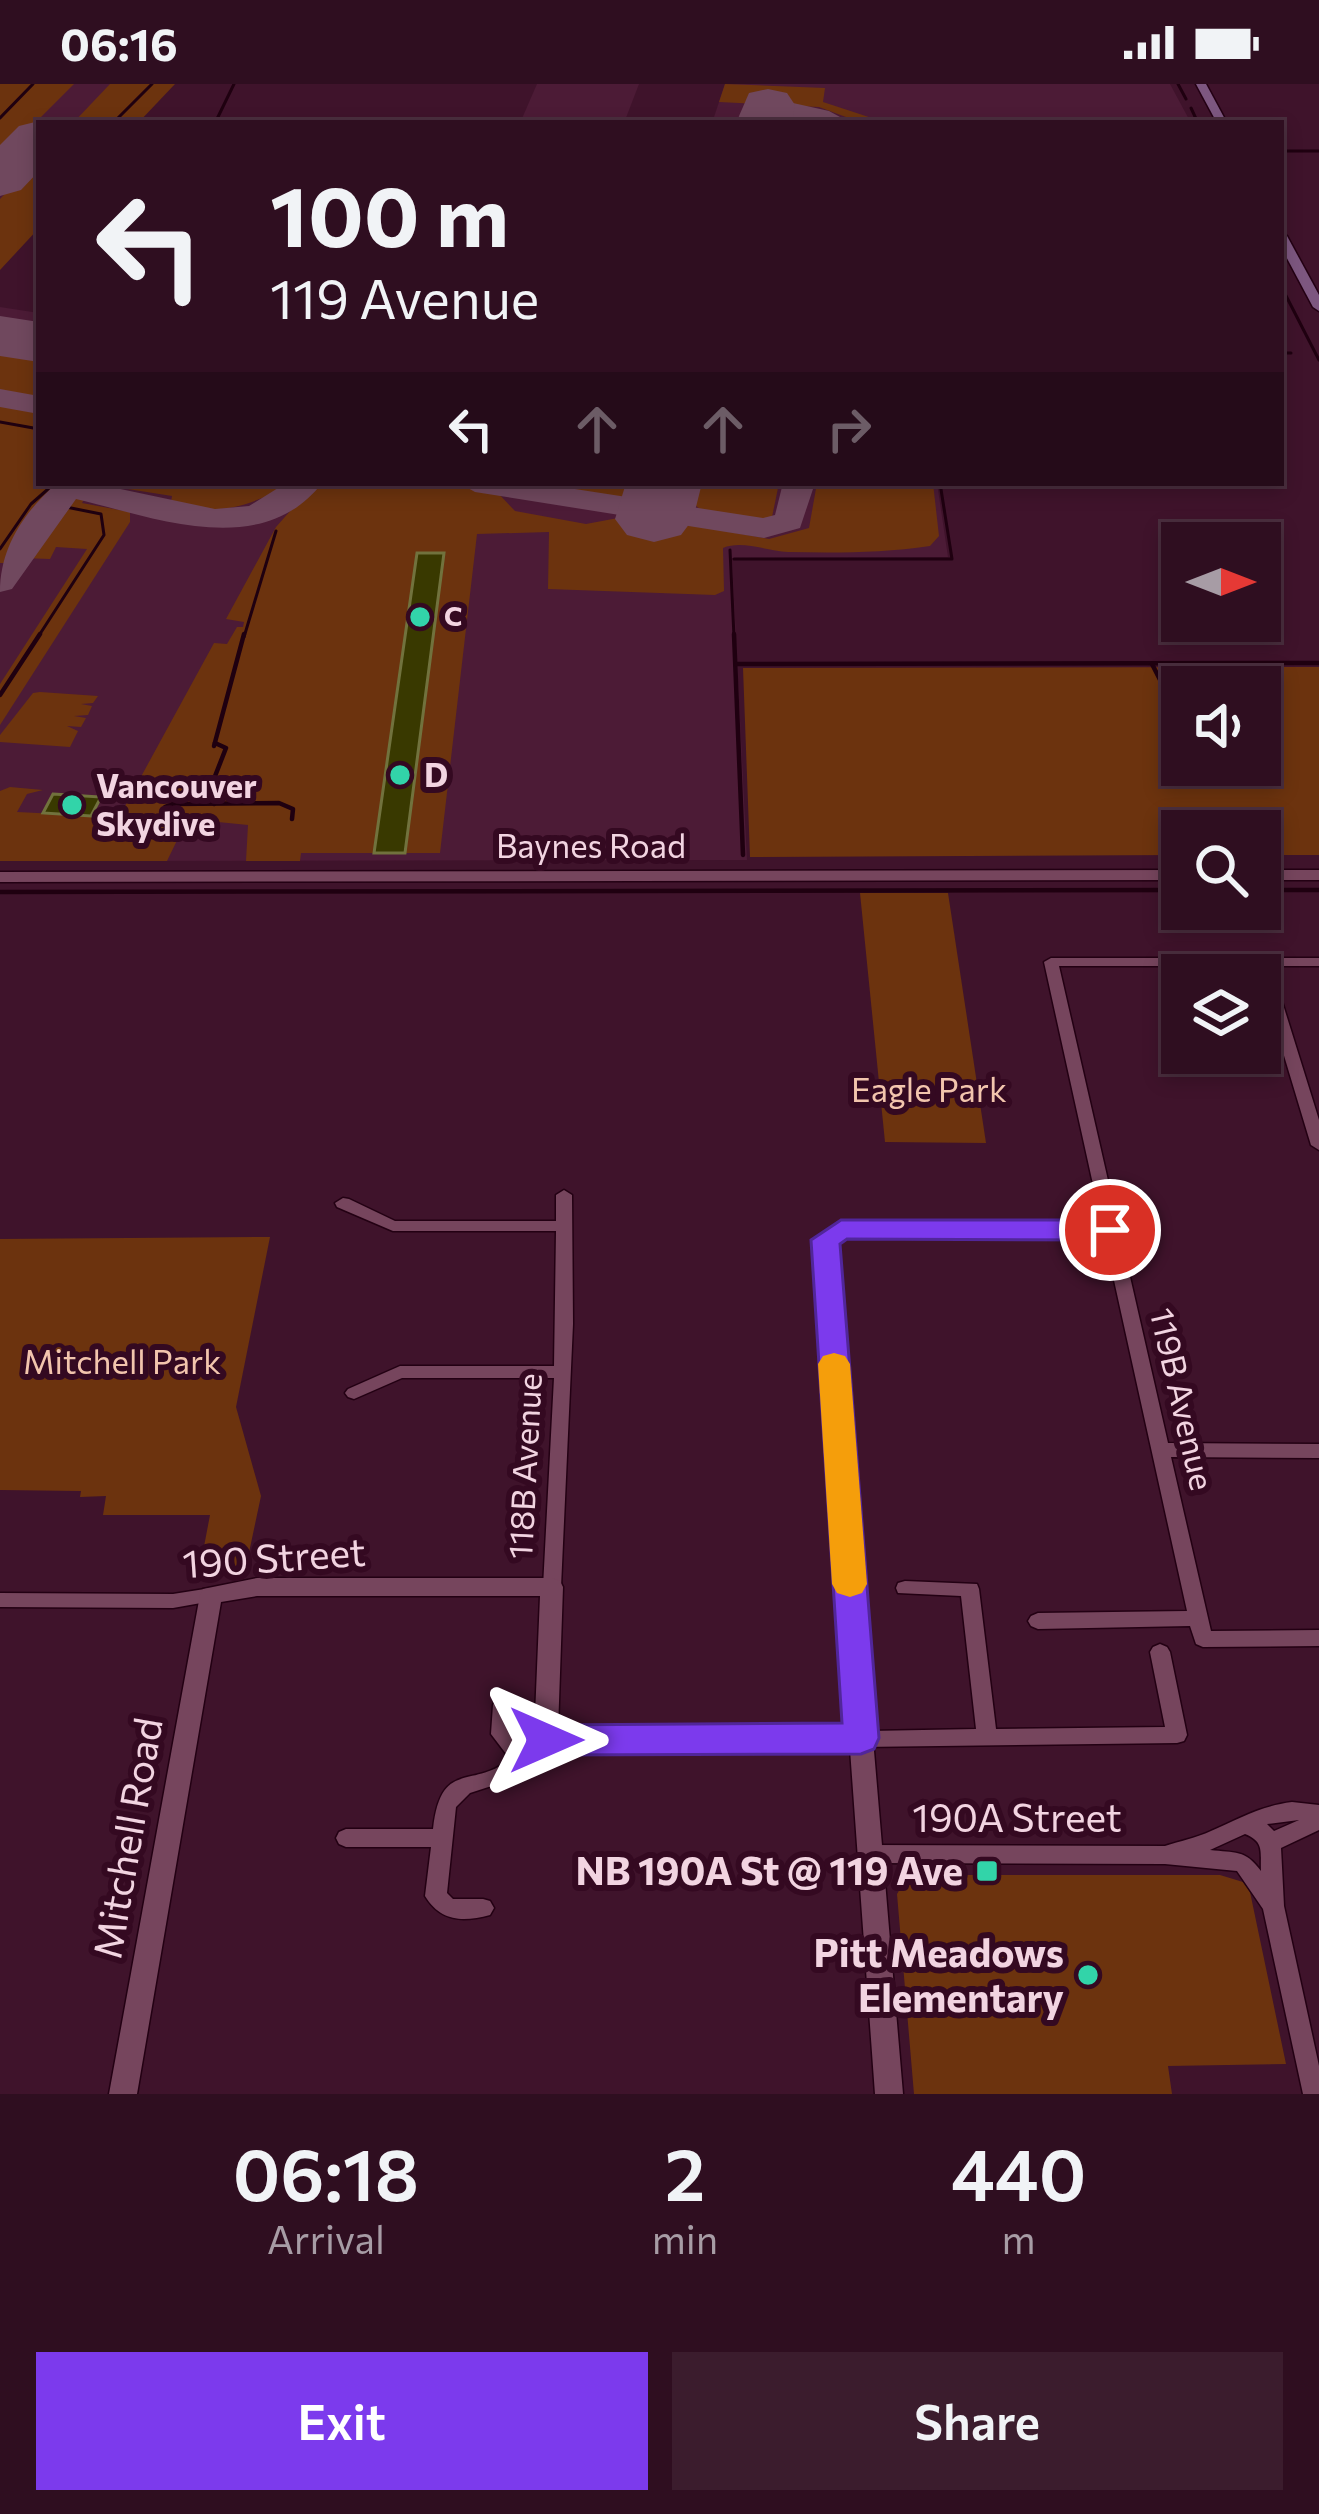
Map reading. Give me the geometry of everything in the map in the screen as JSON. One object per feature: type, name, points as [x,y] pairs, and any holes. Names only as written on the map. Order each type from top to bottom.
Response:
[{"type":"main road","points":[[1201,84],[1220,120]]},
{"type":"main road","points":[[1284,242],[1319,308]]},
{"type":"street","name":"Baynes Road","points":[[0,877],[1161,875]]},
{"type":"street","points":[[1281,875],[1319,875]]},
{"type":"street","name":"119B Avenue","points":[[1161,962],[1051,962],[1200,1629]]},
{"type":"street","points":[[1281,962],[1319,962]]},
{"type":"street","points":[[1281,1023],[1319,1145]]},
{"type":"street","name":"118B Avenue","points":[[546,1740],[563,1372],[564,1195]]},
{"type":"street","points":[[343,1203],[393,1226],[565,1226]]},
{"type":"street","points":[[889,2094],[825,1240],[841,1229],[1110,1230]]},
{"type":"street","points":[[354,1393],[400,1372],[563,1372]]},
{"type":"street","points":[[1160,1450],[1319,1451]]},
{"type":"street","name":"190 Street","points":[[0,1600],[173,1600],[256,1587],[552,1587]]},
{"type":"street","points":[[905,1588],[970,1589],[987,1737]]},
{"type":"street","name":"Mitchell Road","points":[[123,2094],[211,1595]]},
{"type":"street","points":[[1038,1622],[1319,1638]]},
{"type":"street","points":[[483,1908],[448,1908],[436,1896],[446,1803],[463,1786],[508,1772],[546,1740],[1177,1735],[1160,1652]]},
{"type":"street","points":[[503,1705],[501,1734],[523,1759]]},
{"type":"street","name":"190A Street","points":[[1165,1855],[1284,1811],[1319,1817]]},
{"type":"street","name":"190A Street","points":[[1270,1850],[1319,1817]]},
{"type":"street","points":[[1273,1906],[1225,1848],[1234,1830],[1263,1832],[1270,1850],[1273,1906],[1314,2094]]},
{"type":"street","points":[[346,1838],[441,1838]]},
{"type":"street","points":[[1241,1863],[1259,1864],[1270,1850]]},
{"type":"street","name":"190A Street","points":[[870,1853],[1165,1855],[1241,1863]]},
{"type":"shaded area","points":[[0,84],[173,84],[140,120],[36,120],[36,230],[0,268]]},
{"type":"shaded area","points":[[537,84],[639,84],[625,120],[521,120]]},
{"type":"shaded area","points":[[725,84],[1170,84],[1189,120],[713,120]]},
{"type":"shaded area","points":[[0,307],[36,313],[36,486],[937,486],[948,557],[732,558],[747,860],[0,861]]},
{"type":"green space","points":[[0,84],[74,84],[16,142],[0,146]]},
{"type":"green space","points":[[110,84],[175,84],[141,120],[76,120]]},
{"type":"green space","points":[[725,84],[825,88],[823,102],[878,120],[854,120],[819,107],[719,102]]},
{"type":"green space","points":[[36,161],[36,231],[0,270],[0,199]]},
{"type":"green space","points":[[0,344],[36,350],[36,401],[0,395]]},
{"type":"green space","points":[[0,402],[36,408],[36,486],[66,486],[52,497],[7,563],[0,563]]},
{"type":"green space","points":[[109,486],[290,486],[222,509],[189,507],[171,502],[172,496]]},
{"type":"green space","points":[[312,486],[470,486],[496,491],[515,511],[586,524],[634,515],[634,520],[769,539],[809,528],[816,486],[933,486],[939,536],[930,546],[877,551],[788,552],[730,546],[723,548],[724,591],[715,595],[548,589],[549,532],[477,534],[440,853],[301,853],[300,861],[246,861],[248,825],[208,821],[184,826],[167,861],[0,861],[0,791],[10,787],[43,790],[27,794],[17,812],[119,817],[214,643],[227,644],[237,627],[243,627],[244,622],[226,619],[276,527]]},
{"type":"green space","points":[[512,486],[642,486],[638,497],[612,504]]},
{"type":"green space","points":[[681,486],[778,488],[772,517],[764,520],[700,509],[679,493]]},
{"type":"green space","points":[[64,498],[85,498],[82,503],[130,512],[130,522],[0,725],[0,684],[87,549],[56,547],[50,559],[23,558]]},
{"type":"green space","points":[[1161,667],[1161,786],[1281,786],[1281,667],[1319,667],[1319,855],[1281,855],[1281,810],[1161,810],[1161,855],[750,857],[743,668]]},
{"type":"green space","points":[[33,693],[98,696],[93,703],[81,704],[92,706],[88,715],[74,716],[86,718],[81,727],[67,726],[78,731],[70,747],[0,742],[0,735]]},
{"type":"green space","name":"Eagle Park","points":[[860,893],[948,893],[986,1143],[885,1142]]},
{"type":"green space","name":"Mitchell Park","points":[[270,1237],[236,1407],[261,1496],[247,1562],[198,1578],[210,1515],[103,1515],[106,1496],[0,1490],[0,1239]]},
{"type":"green space","name":"Pitt Meadows Elementary","points":[[918,1875],[1220,1875],[1243,1882],[1250,1892],[1286,2064],[1168,2066],[1172,2094],[914,2094],[897,1894],[906,1879]]},
{"type":"building","points":[[417,553],[444,553],[405,853],[374,853]]},
{"type":"building","name":"Vancouver Skydive","points":[[53,794],[101,797],[91,816],[43,813]]},
{"type":"waterway","points":[[0,118],[33,84]]},
{"type":"waterway","points":[[117,119],[152,84]]},
{"type":"waterway","points":[[216,120],[234,84]]},
{"type":"waterway","points":[[1178,84],[1186,99]]},
{"type":"waterway","points":[[1191,108],[1197,120]]},
{"type":"waterway","points":[[1284,151],[1319,151]]},
{"type":"waterway","points":[[1284,292],[1319,360]]},
{"type":"waterway","points":[[1284,353],[1291,353]]},
{"type":"waterway","points":[[0,422],[36,428]]},
{"type":"waterway","points":[[0,549],[31,504],[52,486]]},
{"type":"waterway","points":[[734,559],[952,559],[940,486]]},
{"type":"waterway","points":[[38,637],[104,535],[101,514],[61,506]]},
{"type":"waterway","points":[[244,637],[276,531]]},
{"type":"waterway","points":[[730,550],[734,637]]},
{"type":"waterway","points":[[0,695],[40,634]]},
{"type":"waterway","points":[[214,746],[244,634]]},
{"type":"waterway","points":[[734,634],[743,855]]},
{"type":"waterway","points":[[736,664],[1319,663]]},
{"type":"waterway","points":[[1152,664],[1161,682]]},
{"type":"waterway","points":[[214,804],[210,789],[226,748],[215,743]]},
{"type":"waterway","points":[[214,804],[279,803],[293,809],[292,819]]},
{"type":"waterway","points":[[117,837],[153,837],[165,807],[172,804],[214,804]]},
{"type":"waterway","points":[[0,892],[1161,890]]},
{"type":"waterway","points":[[1281,890],[1319,890]]},
{"type":"taxiway","points":[[766,115],[793,110],[831,120]]},
{"type":"taxiway","points":[[0,156],[36,140]]},
{"type":"taxiway","points":[[0,398],[36,404]]},
{"type":"taxiway","points":[[70,488],[215,519],[258,514],[302,486]]},
{"type":"taxiway","points":[[494,486],[764,528],[789,521],[798,486]]},
{"type":"taxiway","points":[[0,582],[54,502],[70,488]]},
{"type":"runway","points":[[765,120],[768,105]]},
{"type":"runway","points":[[0,178],[36,141]]},
{"type":"runway","points":[[0,336],[36,342]]},
{"type":"runway","points":[[654,519],[663,486]]},
{"type":"slow traffic","points":[[834,1364],[850,1584]]},
{"type":"place","name":"C","points":[[420,617]]},
{"type":"place","name":"D","points":[[400,775]]},
{"type":"place","name":"Vancouver Skydive","points":[[72,805]]},
{"type":"place","name":"NB 190A St @ 119 Ave","points":[[987,1871]]},
{"type":"place","name":"Pitt Meadows Elementary","points":[[1088,1975]]},
{"type":"route","points":[[546,1740],[861,1738],[825,1240],[841,1229],[1110,1230]]}]
